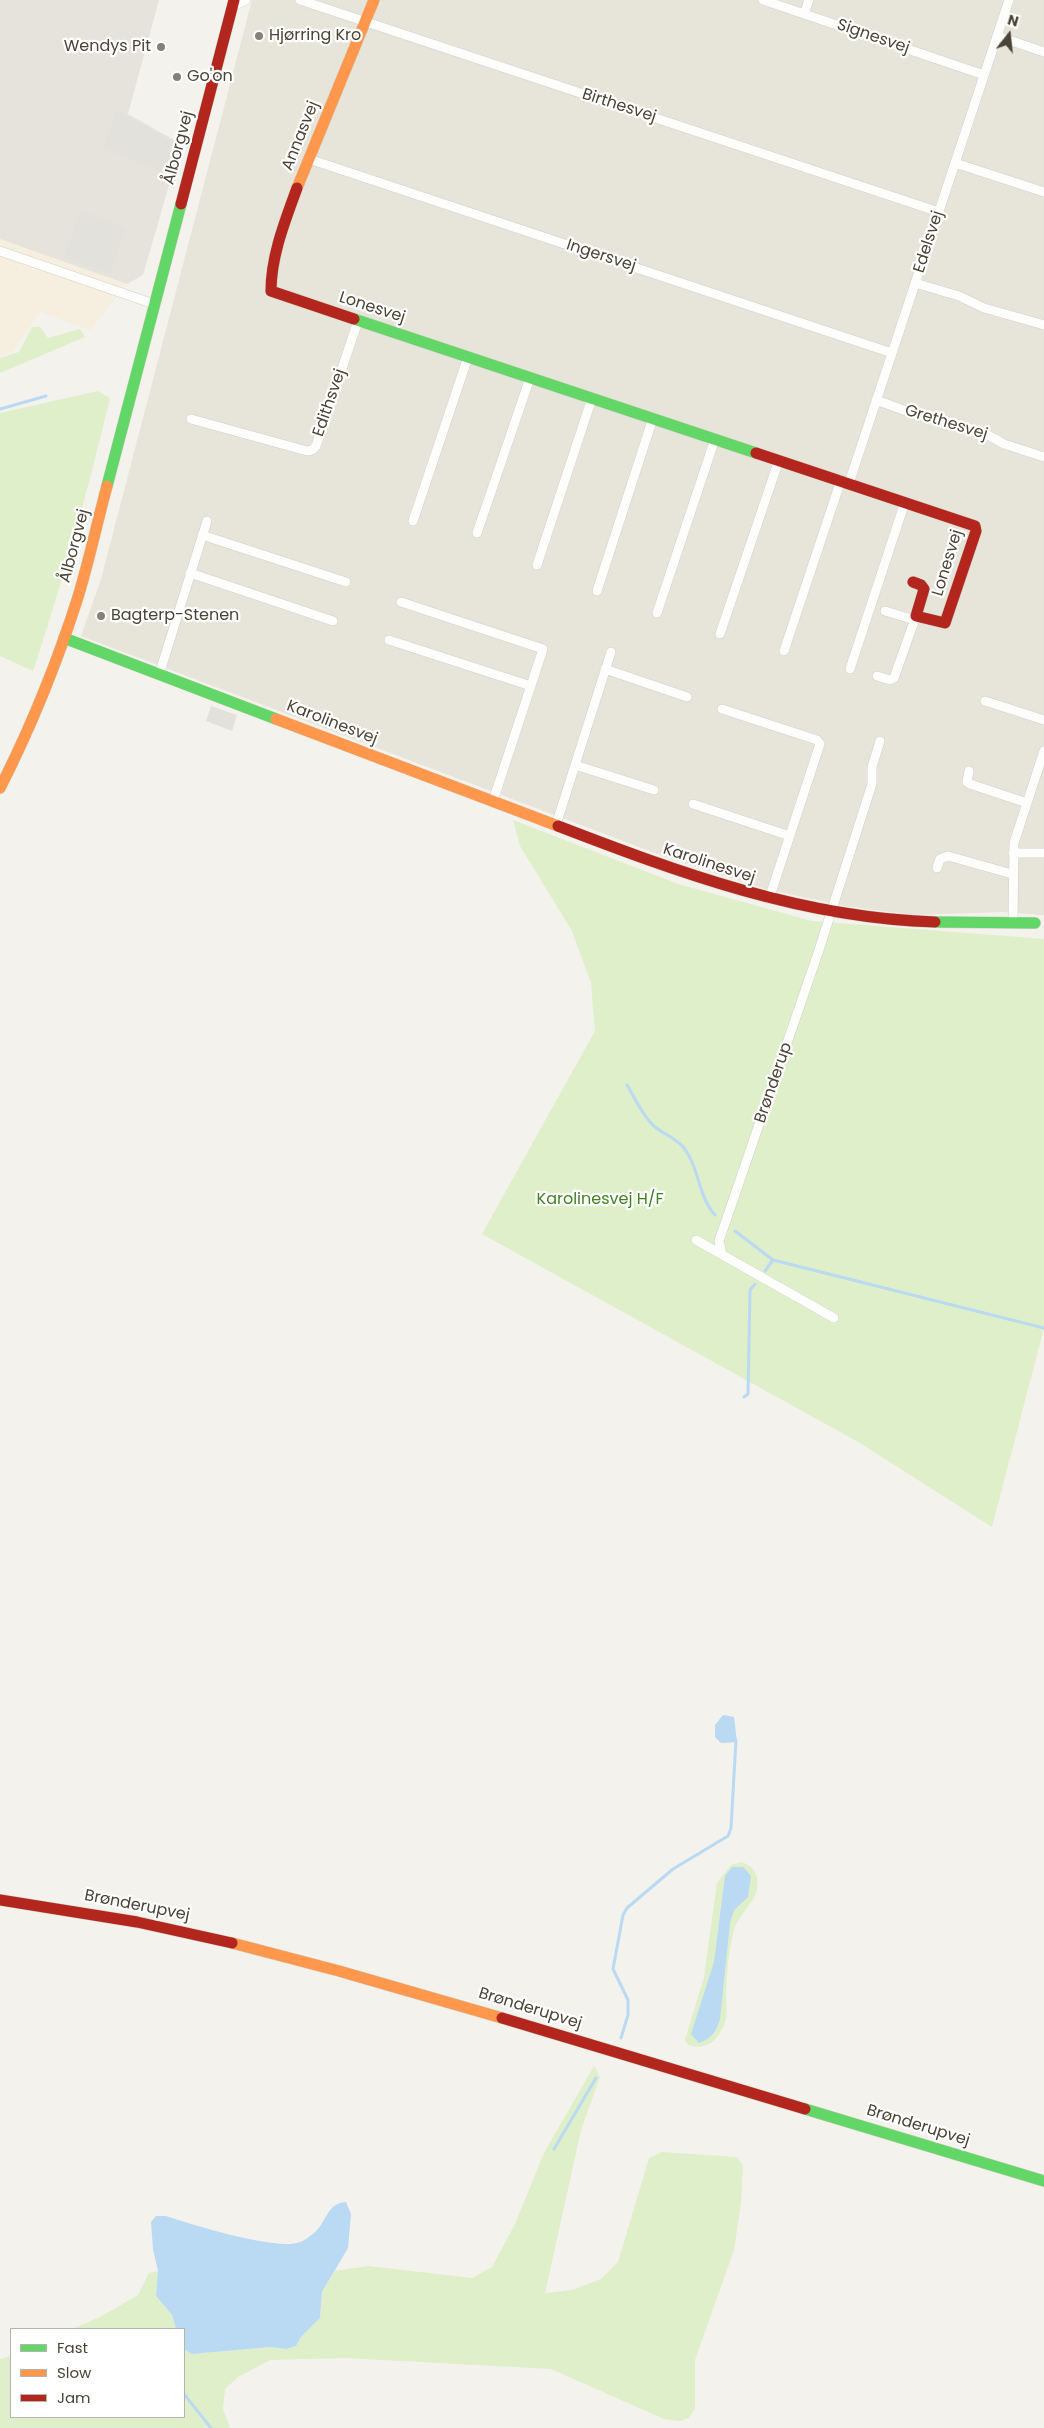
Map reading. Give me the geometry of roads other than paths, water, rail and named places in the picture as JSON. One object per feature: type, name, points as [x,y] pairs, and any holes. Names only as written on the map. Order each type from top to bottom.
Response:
[{"type":"street","points":[[233,3],[246,0]]},
{"type":"street","name":"Birthesvej","points":[[300,0],[939,212]]},
{"type":"street","name":"Annasvej","points":[[269,287],[269,276],[281,237],[309,159],[374,0]]},
{"type":"street","name":"Signesvej","points":[[763,0],[984,75]]},
{"type":"street","points":[[804,14],[809,0]]},
{"type":"street","name":"Edelsvej","points":[[845,482],[892,353],[1009,0]]},
{"type":"street","name":"Ålborgvej","points":[[0,788],[24,741],[64,638],[110,480],[233,3]]},
{"type":"street","points":[[996,36],[1044,52]]},
{"type":"street","name":"Ingersvej","points":[[309,159],[892,353]]},
{"type":"street","points":[[955,163],[1044,192]]},
{"type":"street","points":[[0,251],[154,304]]},
{"type":"street","points":[[915,283],[959,296],[984,308],[1044,325]]},
{"type":"street","name":"Lonesvej","points":[[269,287],[275,293],[970,523],[976,529],[946,622],[938,623],[885,610]]},
{"type":"street","name":"Edithsvej","points":[[191,419],[307,451],[312,450],[316,446],[358,321]]},
{"type":"street","points":[[413,521],[468,357]]},
{"type":"street","points":[[477,533],[530,378]]},
{"type":"street","points":[[537,565],[592,398]]},
{"type":"street","name":"Grethesvej","points":[[876,400],[917,416],[941,419],[986,434],[1004,444],[1044,457]]},
{"type":"street","points":[[597,591],[653,418]]},
{"type":"street","points":[[657,612],[716,439]]},
{"type":"street","points":[[720,634],[779,460]]},
{"type":"street","points":[[784,651],[845,482]]},
{"type":"street","points":[[850,669],[905,502]]},
{"type":"street","points":[[158,675],[207,521]]},
{"type":"street","points":[[202,535],[346,582]]},
{"type":"street","points":[[190,573],[333,621]]},
{"type":"street","name":"Lonesvej","points":[[878,676],[890,680],[894,678],[924,589],[921,585],[912,582]]},
{"type":"street","points":[[401,602],[542,648],[543,651],[493,801]]},
{"type":"street","name":"Karolinesvej","points":[[64,638],[659,865],[769,900],[832,912],[917,922],[1035,924]]},
{"type":"street","points":[[389,640],[531,686]]},
{"type":"street","points":[[556,825],[610,652]]},
{"type":"street","points":[[605,669],[687,697]]},
{"type":"street","points":[[985,701],[1044,720]]},
{"type":"street","name":"Karolinesvej","points":[[722,709],[820,743],[769,900]]},
{"type":"street","points":[[832,912],[872,784],[872,767],[880,742]]},
{"type":"street","points":[[1012,923],[1012,874],[1016,836],[1043,756]]},
{"type":"street","points":[[575,765],[654,790]]},
{"type":"street","points":[[969,771],[967,782],[970,784],[1027,803]]},
{"type":"street","points":[[693,804],[790,836]]},
{"type":"street","points":[[1014,853],[1044,853]]},
{"type":"street","points":[[937,868],[940,858],[948,856],[1012,874]]},
{"type":"street","name":"Brønderup","points":[[722,1254],[719,1241],[832,912]]},
{"type":"street","points":[[696,1240],[834,1318]]},
{"type":"street","name":"Brønderupvej","points":[[0,1900],[118,1918],[230,1941],[396,1986],[1044,2181]]},
{"type":"water","points":[[723,1715],[734,1717],[737,1742],[721,1743],[715,1737],[715,1725]]},
{"type":"water","points":[[732,1867],[743,1867],[751,1876],[748,1897],[734,1910],[730,1923],[720,2019],[710,2037],[699,2043],[691,2034],[714,1962],[725,1876]]},
{"type":"water","points":[[346,2202],[351,2214],[348,2248],[322,2292],[320,2318],[301,2337],[296,2346],[287,2349],[270,2347],[192,2354],[185,2350],[185,2328],[176,2328],[172,2315],[156,2296],[158,2271],[153,2249],[151,2222],[156,2216],[166,2216],[212,2230],[269,2243],[285,2244],[297,2243],[316,2232],[330,2211],[339,2203]]},
{"type":"waterway","points":[[0,409],[46,396]]},
{"type":"waterway","points":[[627,1085],[651,1123],[684,1148],[693,1164],[705,1199],[715,1215]]},
{"type":"waterway","points":[[735,1231],[773,1260],[1044,1328]]},
{"type":"waterway","points":[[765,1271],[773,1260]]},
{"type":"waterway","points":[[744,1397],[748,1394],[750,1290],[755,1284]]},
{"type":"waterway","points":[[621,2038],[628,2015],[628,2000],[613,1969],[623,1915],[627,1908],[673,1869],[728,1836],[731,1828],[736,1740]]},
{"type":"waterway","points":[[554,2149],[596,2078]]},
{"type":"waterway","points":[[185,2395],[211,2428]]},
{"type":"place","name":"Hjørring Kro","points":[[259,36]]},
{"type":"place","name":"Wendys Pit","points":[[161,47]]},
{"type":"place","name":"Go'on","points":[[177,77]]},
{"type":"place","name":"Bagterp-Stenen","points":[[101,616]]},
{"type":"park label","name":"Karolinesvej H/F","points":[[600,1200]]}]
